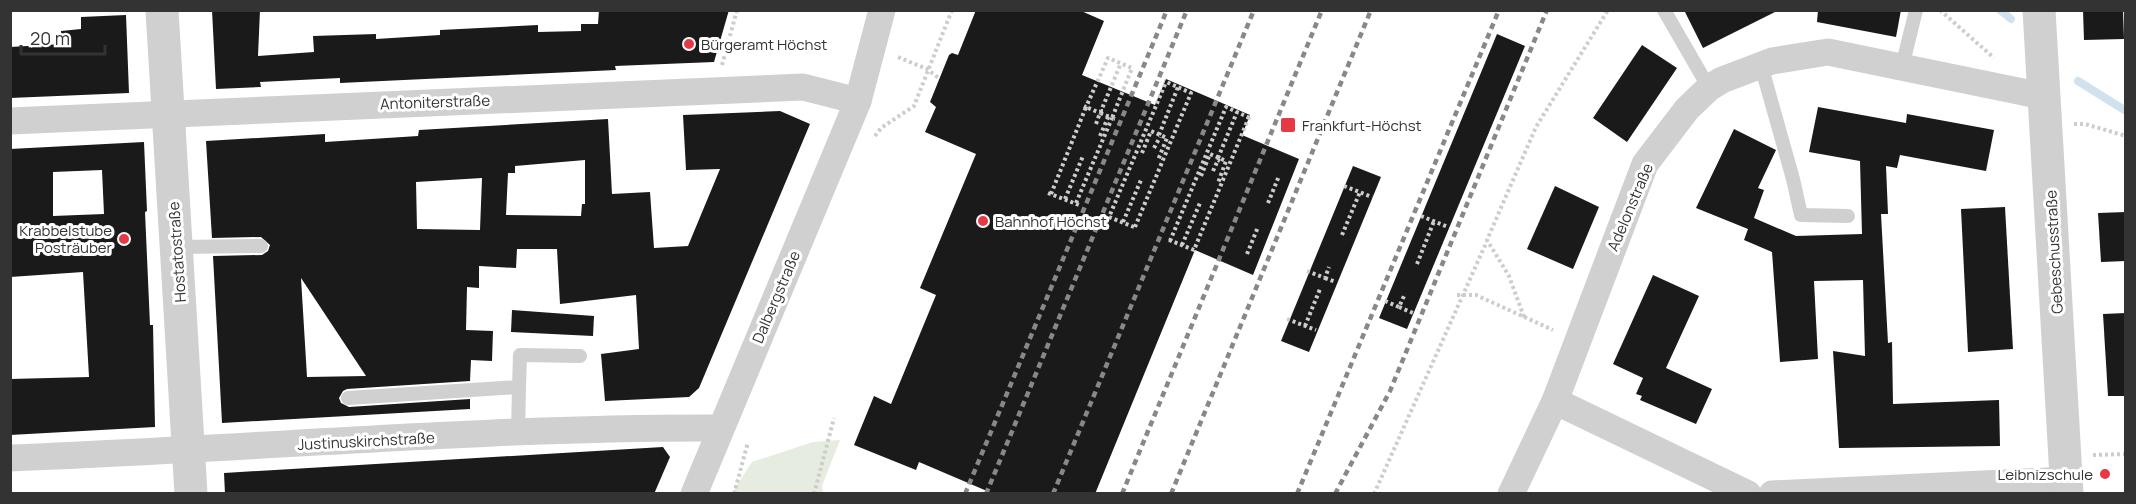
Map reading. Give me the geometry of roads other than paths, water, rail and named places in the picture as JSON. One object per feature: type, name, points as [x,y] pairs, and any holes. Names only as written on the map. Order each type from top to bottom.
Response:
[{"type":"street","name":"Hostatostraße","points":[[162,10],[191,494]]},
{"type":"street","name":"Dalbergstraße","points":[[694,494],[858,101],[882,10]]},
{"type":"street","name":"Gebeschusstraße","points":[[2039,10],[2067,487]]},
{"type":"street","name":"Adelonstraße","points":[[1511,494],[1555,401],[1645,164],[1687,110],[1709,88],[1722,80],[1761,65],[1828,52],[1902,67],[2045,110]]},
{"type":"street","name":"Antoniterstraße","points":[[10,121],[803,87],[858,101]]},
{"type":"street","points":[[1555,401],[1711,484],[1748,494]]},
{"type":"street","name":"Justinuskirchstraße","points":[[10,458],[190,451],[518,432],[721,428]]},
{"type":"street","points":[[1772,494],[2067,487]]},
{"type":"lane","points":[[1664,10],[1709,88]]},
{"type":"lane","points":[[1902,67],[1916,10]]},
{"type":"lane","points":[[1761,65],[1793,179],[1800,215],[1848,216]]},
{"type":"lane","points":[[176,247],[261,246]]},
{"type":"lane","points":[[518,432],[520,355],[580,356]]},
{"type":"lane","points":[[348,398],[519,387]]},
{"type":"waterway","points":[[2000,10],[2011,19]]},
{"type":"waterway","points":[[2078,81],[2126,111]]},
{"type":"railway","points":[[965,494],[1167,10]]},
{"type":"railway","points":[[986,494],[1187,10]]},
{"type":"railway","points":[[1053,494],[1254,10]]},
{"type":"railway","points":[[1122,494],[1322,10]]},
{"type":"railway","points":[[1171,494],[1371,10]]},
{"type":"railway","points":[[1297,494],[1499,10]]},
{"type":"railway","points":[[1335,494],[1390,391],[1547,10]]},
{"type":"place","name":"Bürgeramt Höchst","points":[[689,44]]},
{"type":"place","name":"Frankfurt-Höchst","points":[[1288,125]]},
{"type":"place","name":"Bahnhof Höchst","points":[[983,221]]},
{"type":"place","name":"Krabbelstube Posträuber","points":[[124,239]]},
{"type":"place","name":"Leibnizschule","points":[[2105,474]]}]
